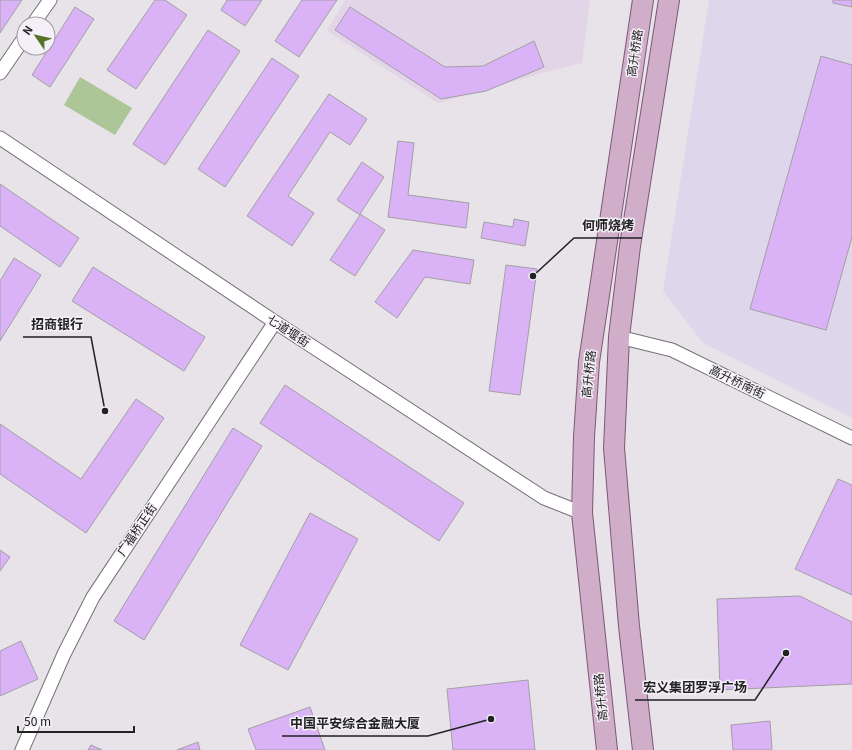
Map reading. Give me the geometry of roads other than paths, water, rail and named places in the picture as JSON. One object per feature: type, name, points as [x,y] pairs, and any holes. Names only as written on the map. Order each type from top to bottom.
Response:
[{"type":"main road","name":"高升桥路","points":[[607,750],[582,513],[584,437],[589,362],[643,0]]},
{"type":"main road","name":"高升桥路","points":[[643,750],[629,626],[614,448],[619,337],[630,246],[669,0]]},
{"type":"street","points":[[39,16],[50,0]]},
{"type":"street","points":[[0,73],[16,50]]},
{"type":"street","name":"七道堰街","points":[[0,138],[275,322],[544,498],[582,513]]},
{"type":"street","name":"广福桥正街","points":[[22,750],[64,654],[93,597],[275,322]]},
{"type":"street","name":"高升桥南街","points":[[619,337],[672,350],[852,438]]},
{"type":"place","name":"何师烧烤","points":[[533,276]]},
{"type":"place","name":"招商银行","points":[[105,411]]},
{"type":"place","name":"宏义集团罗浮广场","points":[[786,653]]},
{"type":"place","name":"中国平安综合金融大厦","points":[[491,719]]}]
